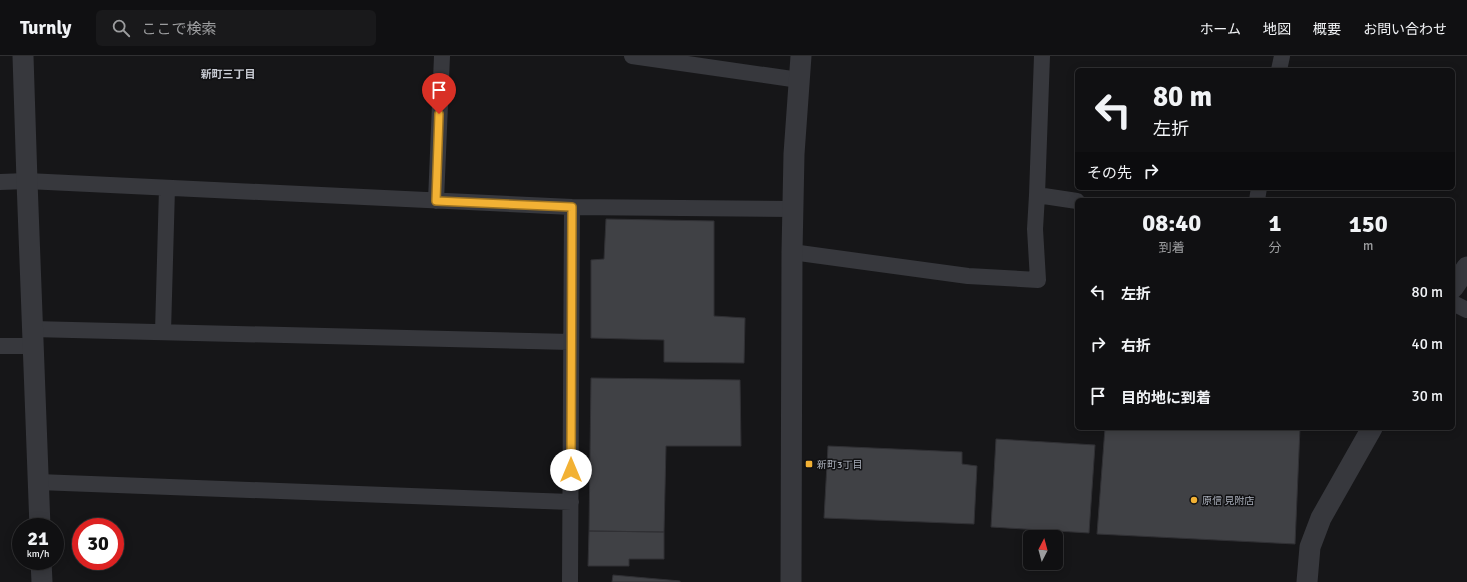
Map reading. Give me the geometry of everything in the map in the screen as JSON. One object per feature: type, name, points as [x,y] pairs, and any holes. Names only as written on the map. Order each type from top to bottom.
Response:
[{"type":"street","points":[[23,56],[40,518]]},
{"type":"street","points":[[436,201],[442,56]]},
{"type":"street","points":[[632,56],[799,80]]},
{"type":"street","points":[[791,582],[792,252],[794,154],[801,56]]},
{"type":"street","points":[[792,252],[968,276],[1038,280],[1035,230],[1038,195],[1042,56]]},
{"type":"street","points":[[1279,68],[1282,56]]},
{"type":"street","points":[[0,182],[27,181],[572,207],[793,209]]},
{"type":"street","points":[[163,332],[167,188]]},
{"type":"street","points":[[1038,195],[1075,201]]},
{"type":"street","points":[[570,582],[572,207]]},
{"type":"street","points":[[1455,285],[1467,266]]},
{"type":"street","points":[[1455,304],[1467,310]]},
{"type":"street","points":[[0,346],[32,337],[163,332],[571,342]]},
{"type":"street","points":[[1307,582],[1310,547],[1321,518],[1371,430]]},
{"type":"street","points":[[38,482],[571,502]]},
{"type":"street","points":[[41,570],[42,582]]},
{"type":"building","points":[[606,219],[714,221],[714,316],[745,318],[744,363],[664,362],[664,340],[591,338],[591,260],[604,259]]},
{"type":"building","points":[[591,378],[740,380],[741,446],[666,446],[664,532],[589,531]]},
{"type":"building","points":[[1105,430],[1300,430],[1295,544],[1097,534]]},
{"type":"building","points":[[996,439],[1095,445],[1089,533],[1063,531],[1063,530],[991,527]]},
{"type":"building","points":[[828,446],[962,452],[962,464],[977,466],[974,524],[824,518]]},
{"type":"building","points":[[589,531],[664,532],[664,559],[629,559],[629,566],[588,566]]},
{"type":"building","points":[[613,575],[680,581],[680,582],[612,582]]},
{"type":"place","name":"新町3丁目","points":[[809,464]]},
{"type":"place","name":"原信 見附店","points":[[1194,500]]},
{"type":"district","name":"新町三丁目","points":[[228,74]]},
{"type":"route","points":[[439,114],[436,201],[572,207],[571,470]]}]
